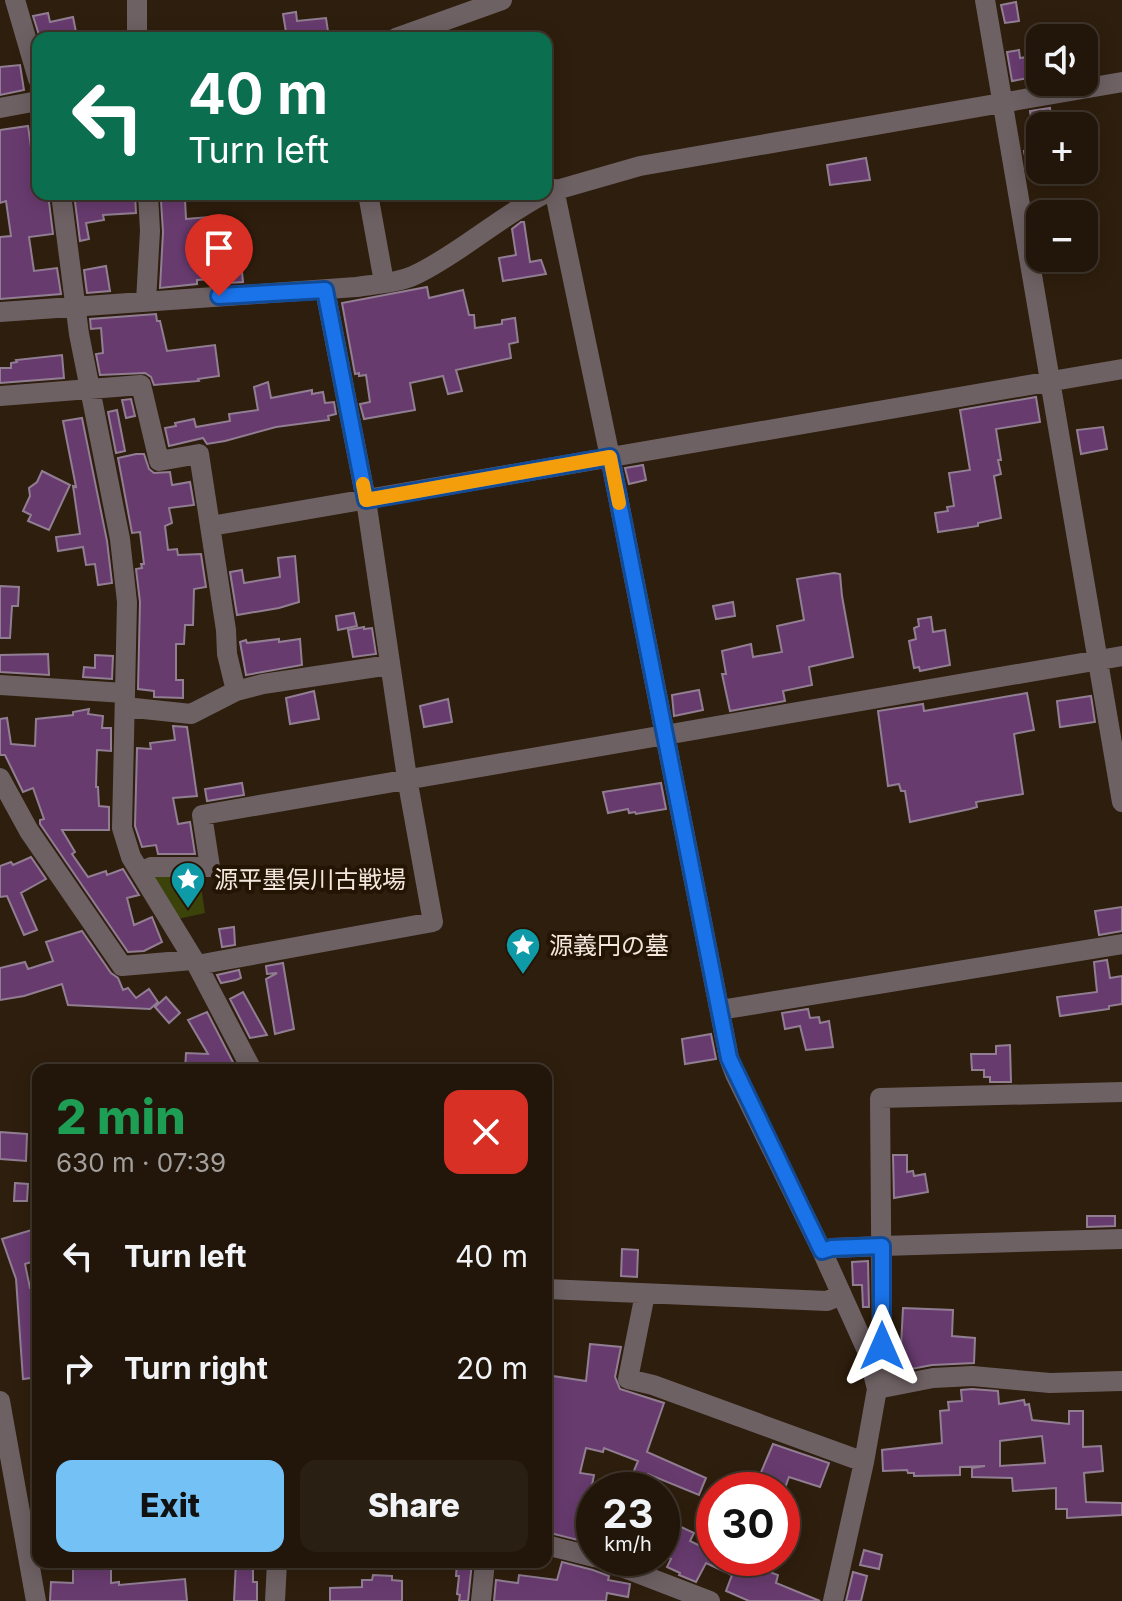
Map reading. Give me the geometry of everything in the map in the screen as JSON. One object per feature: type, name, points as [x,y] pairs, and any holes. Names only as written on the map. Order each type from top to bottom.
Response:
[{"type":"street","points":[[15,0],[32,58]]},
{"type":"street","points":[[137,0],[137,32]]},
{"type":"street","points":[[413,32],[502,0]]},
{"type":"street","points":[[985,0],[1122,802]]},
{"type":"street","points":[[552,191],[640,166],[1122,82]]},
{"type":"street","points":[[0,108],[32,102]]},
{"type":"street","points":[[62,200],[75,307],[122,555],[127,602],[122,828],[131,857],[194,962],[249,1064]]},
{"type":"street","points":[[146,301],[148,200]]},
{"type":"street","points":[[369,200],[384,282]]},
{"type":"street","points":[[0,312],[325,290],[384,282],[414,275],[450,255],[514,209],[532,200]]},
{"type":"street","points":[[550,200],[610,457],[735,1074],[822,1251],[882,1388]]},
{"type":"street","points":[[0,778],[29,831],[122,966],[194,962],[433,922],[407,778],[366,500],[325,290]]},
{"type":"street","points":[[211,526],[1122,369]]},
{"type":"street","points":[[0,396],[141,385],[159,461],[199,454],[227,654],[236,691]]},
{"type":"street","points":[[140,872],[151,867],[210,867],[202,815],[1122,656]]},
{"type":"street","points":[[0,685],[124,700],[191,714],[236,691],[263,684],[390,665]]},
{"type":"street","points":[[720,1010],[1122,944]]},
{"type":"street","points":[[833,1601],[882,1388],[880,1098],[1122,1092]]},
{"type":"street","points":[[822,1251],[832,1248],[1122,1239]]},
{"type":"street","points":[[552,1289],[827,1301],[841,1295]]},
{"type":"street","points":[[645,1294],[628,1379],[653,1385],[864,1462]]},
{"type":"street","points":[[882,1388],[933,1378],[972,1376],[1050,1383],[1122,1381]]},
{"type":"street","points":[[0,1401],[38,1601]]},
{"type":"street","points":[[552,1546],[576,1552]]},
{"type":"street","points":[[38,1601],[40,1568]]},
{"type":"street","points":[[275,1601],[277,1568]]},
{"type":"street","points":[[481,1601],[484,1568]]},
{"type":"street","points":[[645,1576],[710,1601]]},
{"type":"green space","points":[[199,873],[205,913],[178,919],[152,874]]},
{"type":"building","points":[[1016,2],[1019,21],[1005,23],[1001,5]]},
{"type":"building","points":[[296,12],[297,21],[326,18],[328,32],[286,32],[283,14]]},
{"type":"building","points":[[48,13],[50,22],[73,17],[76,32],[38,32],[33,16]]},
{"type":"building","points":[[1019,50],[1020,58],[1026,57],[1026,78],[1012,81],[1007,52]]},
{"type":"building","points":[[20,65],[24,90],[0,95],[0,67]]},
{"type":"building","points":[[1050,108],[1051,112],[1030,112]]},
{"type":"building","points":[[28,126],[32,154],[32,200],[49,200],[53,234],[29,237],[34,271],[57,268],[61,294],[0,299],[0,237],[11,236],[6,201],[0,203],[0,130]]},
{"type":"building","points":[[866,158],[870,180],[830,185],[827,165]]},
{"type":"building","points":[[75,200],[135,200],[136,213],[103,215],[104,220],[86,223],[89,239],[80,241]]},
{"type":"building","points":[[185,200],[186,219],[209,217],[212,250],[240,252],[243,282],[228,283],[228,278],[197,280],[197,284],[160,288],[161,201]]},
{"type":"building","points":[[524,222],[530,262],[541,260],[546,274],[503,281],[499,258],[516,255],[512,229]]},
{"type":"building","points":[[106,266],[110,291],[87,293],[84,270]]},
{"type":"building","points":[[427,287],[429,298],[463,290],[469,315],[474,315],[475,328],[502,324],[502,320],[515,318],[518,342],[509,344],[511,358],[456,370],[462,391],[448,394],[443,376],[410,383],[415,410],[364,419],[360,404],[370,402],[366,375],[355,374],[342,303]]},
{"type":"building","points":[[156,314],[167,351],[215,345],[219,376],[154,385],[145,373],[100,375],[96,354],[103,353],[101,328],[91,329],[90,319]]},
{"type":"building","points":[[62,355],[64,378],[0,383],[0,368],[11,368],[11,363],[16,360]]},
{"type":"building","points":[[268,382],[271,398],[312,390],[312,394],[323,392],[325,403],[334,402],[336,414],[328,416],[329,420],[276,427],[225,441],[207,444],[203,438],[169,446],[165,428],[176,426],[175,423],[194,419],[196,427],[230,421],[229,414],[258,410],[254,387]]},
{"type":"building","points":[[1036,397],[1040,422],[996,429],[1001,474],[994,476],[1001,518],[978,523],[978,526],[938,532],[935,513],[948,511],[947,507],[954,506],[949,473],[970,470],[960,410]]},
{"type":"building","points":[[131,399],[135,416],[126,418],[122,400]]},
{"type":"building","points":[[117,410],[125,451],[116,453],[108,412]]},
{"type":"building","points":[[82,418],[107,541],[112,583],[98,585],[95,564],[86,565],[83,547],[58,551],[56,537],[80,534],[73,486],[76,487],[63,421]]},
{"type":"building","points":[[1103,427],[1107,449],[1081,454],[1077,430]]},
{"type":"building","points":[[144,454],[149,469],[154,473],[170,472],[172,485],[190,482],[194,505],[169,508],[172,523],[165,526],[168,550],[177,549],[178,555],[201,554],[206,587],[194,589],[193,625],[185,625],[184,644],[176,644],[176,680],[183,680],[183,698],[154,697],[154,691],[138,689],[140,602],[136,569],[144,564],[140,532],[132,533],[118,458]]},
{"type":"building","points":[[643,465],[646,480],[629,484],[625,468]]},
{"type":"building","points":[[42,471],[70,485],[49,530],[28,521],[31,515],[23,511],[30,496],[29,488],[37,482]]},
{"type":"building","points":[[295,556],[299,602],[237,615],[230,572],[242,570],[244,583],[280,577],[278,558]]},
{"type":"building","points":[[840,574],[853,657],[809,667],[812,685],[783,691],[785,701],[730,711],[722,674],[726,674],[722,651],[751,644],[753,657],[782,652],[777,626],[804,620],[797,579]]},
{"type":"building","points":[[0,586],[19,587],[18,606],[12,606],[10,638],[0,638]]},
{"type":"building","points":[[733,602],[735,616],[716,619],[713,606]]},
{"type":"building","points":[[354,613],[357,626],[338,630],[336,616]]},
{"type":"building","points":[[931,617],[933,632],[945,630],[950,665],[920,671],[919,667],[914,668],[909,641],[916,639],[914,628],[919,626],[918,619]]},
{"type":"building","points":[[372,628],[376,654],[353,657],[348,630]]},
{"type":"building","points":[[279,639],[279,642],[300,639],[302,665],[246,675],[240,642]]},
{"type":"building","points":[[48,654],[49,675],[0,672],[0,655]]},
{"type":"building","points":[[95,655],[113,656],[112,679],[83,677],[84,667],[95,668]]},
{"type":"building","points":[[699,690],[703,710],[674,716],[672,695]]},
{"type":"building","points":[[314,691],[319,719],[290,724],[286,698]]},
{"type":"building","points":[[1027,693],[1034,730],[1014,734],[1023,794],[976,802],[977,807],[910,822],[905,791],[901,791],[899,784],[888,786],[878,711],[923,704],[924,711]]},
{"type":"building","points":[[1091,696],[1095,722],[1060,727],[1057,701]]},
{"type":"building","points":[[448,699],[452,722],[424,727],[420,706]]},
{"type":"building","points":[[89,709],[88,714],[103,716],[102,728],[111,728],[111,751],[97,750],[96,787],[99,806],[109,807],[109,830],[62,830],[75,852],[72,854],[88,877],[123,869],[139,895],[127,898],[134,925],[152,917],[162,942],[144,951],[128,952],[40,824],[40,820],[44,819],[33,788],[23,792],[5,755],[0,755],[0,719],[7,718],[11,744],[35,746],[36,719],[73,715],[73,712]]},
{"type":"building","points":[[173,726],[187,727],[197,796],[173,798],[178,824],[190,822],[195,854],[158,854],[156,845],[142,847],[135,826],[137,748],[151,749],[150,743],[175,740]]},
{"type":"building","points":[[242,783],[244,795],[207,801],[205,789]]},
{"type":"building","points":[[661,783],[666,809],[636,814],[629,813],[628,809],[608,813],[603,792]]},
{"type":"building","points":[[31,857],[46,879],[21,893],[37,930],[24,935],[7,896],[0,897],[0,866],[11,862],[13,865]]},
{"type":"building","points":[[1122,907],[1122,931],[1099,935],[1095,911]]},
{"type":"building","points":[[234,927],[235,945],[222,947],[219,929]]},
{"type":"building","points":[[82,931],[111,973],[118,978],[123,990],[128,988],[136,998],[149,989],[158,1002],[150,1009],[68,1005],[62,984],[0,1000],[0,968],[25,962],[28,969],[53,961],[46,942]]},
{"type":"building","points":[[1107,960],[1110,978],[1122,976],[1122,1004],[1109,1006],[1109,1009],[1060,1016],[1057,997],[1097,992],[1094,962]]},
{"type":"building","points":[[283,963],[294,1029],[275,1034],[266,979],[277,973],[267,974],[266,966]]},
{"type":"building","points":[[239,970],[241,978],[236,980],[221,983],[217,975]]},
{"type":"building","points":[[243,992],[267,1035],[250,1038],[230,999]]},
{"type":"building","points":[[166,997],[180,1013],[169,1023],[155,1007]]},
{"type":"building","points":[[808,1009],[810,1018],[819,1017],[820,1023],[829,1021],[833,1047],[806,1050],[800,1026],[785,1029],[782,1013]]},
{"type":"building","points":[[207,1012],[234,1064],[185,1064],[186,1053],[208,1054],[188,1020]]},
{"type":"building","points":[[711,1034],[716,1059],[685,1064],[682,1039]]},
{"type":"building","points":[[1010,1045],[1011,1082],[990,1082],[990,1077],[984,1077],[984,1070],[972,1070],[971,1054],[996,1054],[996,1046]]},
{"type":"building","points":[[0,1132],[27,1134],[26,1161],[0,1159]]},
{"type":"building","points":[[893,1155],[907,1155],[907,1172],[913,1171],[914,1176],[925,1174],[928,1192],[894,1198]]},
{"type":"building","points":[[15,1183],[28,1184],[27,1201],[14,1201]]},
{"type":"building","points":[[1087,1216],[1115,1216],[1115,1226],[1087,1227]]},
{"type":"building","points":[[32,1230],[32,1262],[25,1264],[32,1288],[32,1378],[23,1379],[16,1279],[2,1239]]},
{"type":"building","points":[[622,1249],[638,1250],[637,1277],[621,1276]]},
{"type":"building","points":[[868,1261],[869,1307],[863,1307],[862,1285],[853,1285],[852,1262]]},
{"type":"building","points":[[903,1308],[953,1310],[952,1336],[975,1338],[974,1363],[906,1370],[902,1365],[897,1365],[895,1346],[901,1346]]},
{"type":"building","points":[[590,1344],[621,1347],[615,1377],[620,1389],[664,1403],[647,1452],[696,1474],[696,1494],[680,1487],[680,1472],[633,1472],[638,1461],[604,1448],[603,1452],[586,1448],[580,1472],[576,1472],[576,1540],[552,1534],[552,1376],[586,1381]]},
{"type":"building","points":[[961,1390],[998,1391],[999,1404],[1024,1400],[1025,1405],[1029,1404],[1032,1420],[1069,1424],[1069,1411],[1083,1411],[1083,1447],[1101,1446],[1103,1471],[1084,1473],[1086,1502],[1122,1503],[1122,1515],[1067,1518],[1067,1509],[1056,1509],[1056,1488],[1013,1491],[1012,1478],[972,1477],[972,1468],[985,1466],[960,1467],[960,1475],[914,1476],[907,1470],[883,1471],[882,1450],[942,1443],[940,1411],[949,1410],[948,1402],[962,1401]],"holes":[[[1042,1436],[1045,1463],[1000,1466],[1000,1441]]]},
{"type":"building","points":[[773,1444],[829,1463],[820,1487],[800,1481],[800,1472],[761,1472]]},
{"type":"building","points":[[680,1526],[694,1533],[690,1541],[696,1544],[696,1576],[699,1576],[696,1582],[680,1575]]},
{"type":"building","points":[[864,1550],[882,1555],[879,1569],[860,1565]]},
{"type":"building","points":[[562,1562],[576,1566],[576,1576],[609,1576],[608,1580],[630,1584],[628,1597],[607,1593],[606,1601],[494,1601],[496,1580],[518,1583],[519,1575],[557,1580]]},
{"type":"building","points":[[73,1568],[111,1568],[111,1583],[119,1582],[119,1585],[185,1579],[187,1601],[50,1601],[51,1582],[73,1583]]},
{"type":"building","points":[[236,1568],[253,1568],[257,1601],[234,1601]]},
{"type":"building","points":[[457,1568],[471,1568],[468,1601],[459,1601],[459,1576],[456,1576]]},
{"type":"building","points":[[853,1572],[867,1576],[861,1601],[846,1601]]},
{"type":"building","points":[[373,1575],[392,1576],[392,1580],[402,1581],[402,1601],[330,1601],[330,1588],[362,1587],[362,1580],[372,1580]]},
{"type":"building","points":[[732,1576],[778,1576],[776,1583],[820,1601],[749,1601],[726,1591]]},
{"type":"slow traffic","points":[[363,484],[366,500],[610,457],[619,503]]},
{"type":"place","name":"源平墨俣川古戦場","points":[[188,910]]},
{"type":"place","name":"源義円の墓","points":[[523,976]]},
{"type":"route","points":[[219,296],[325,290],[366,500],[610,457],[729,1058],[822,1251],[882,1246],[882,1346]]}]
